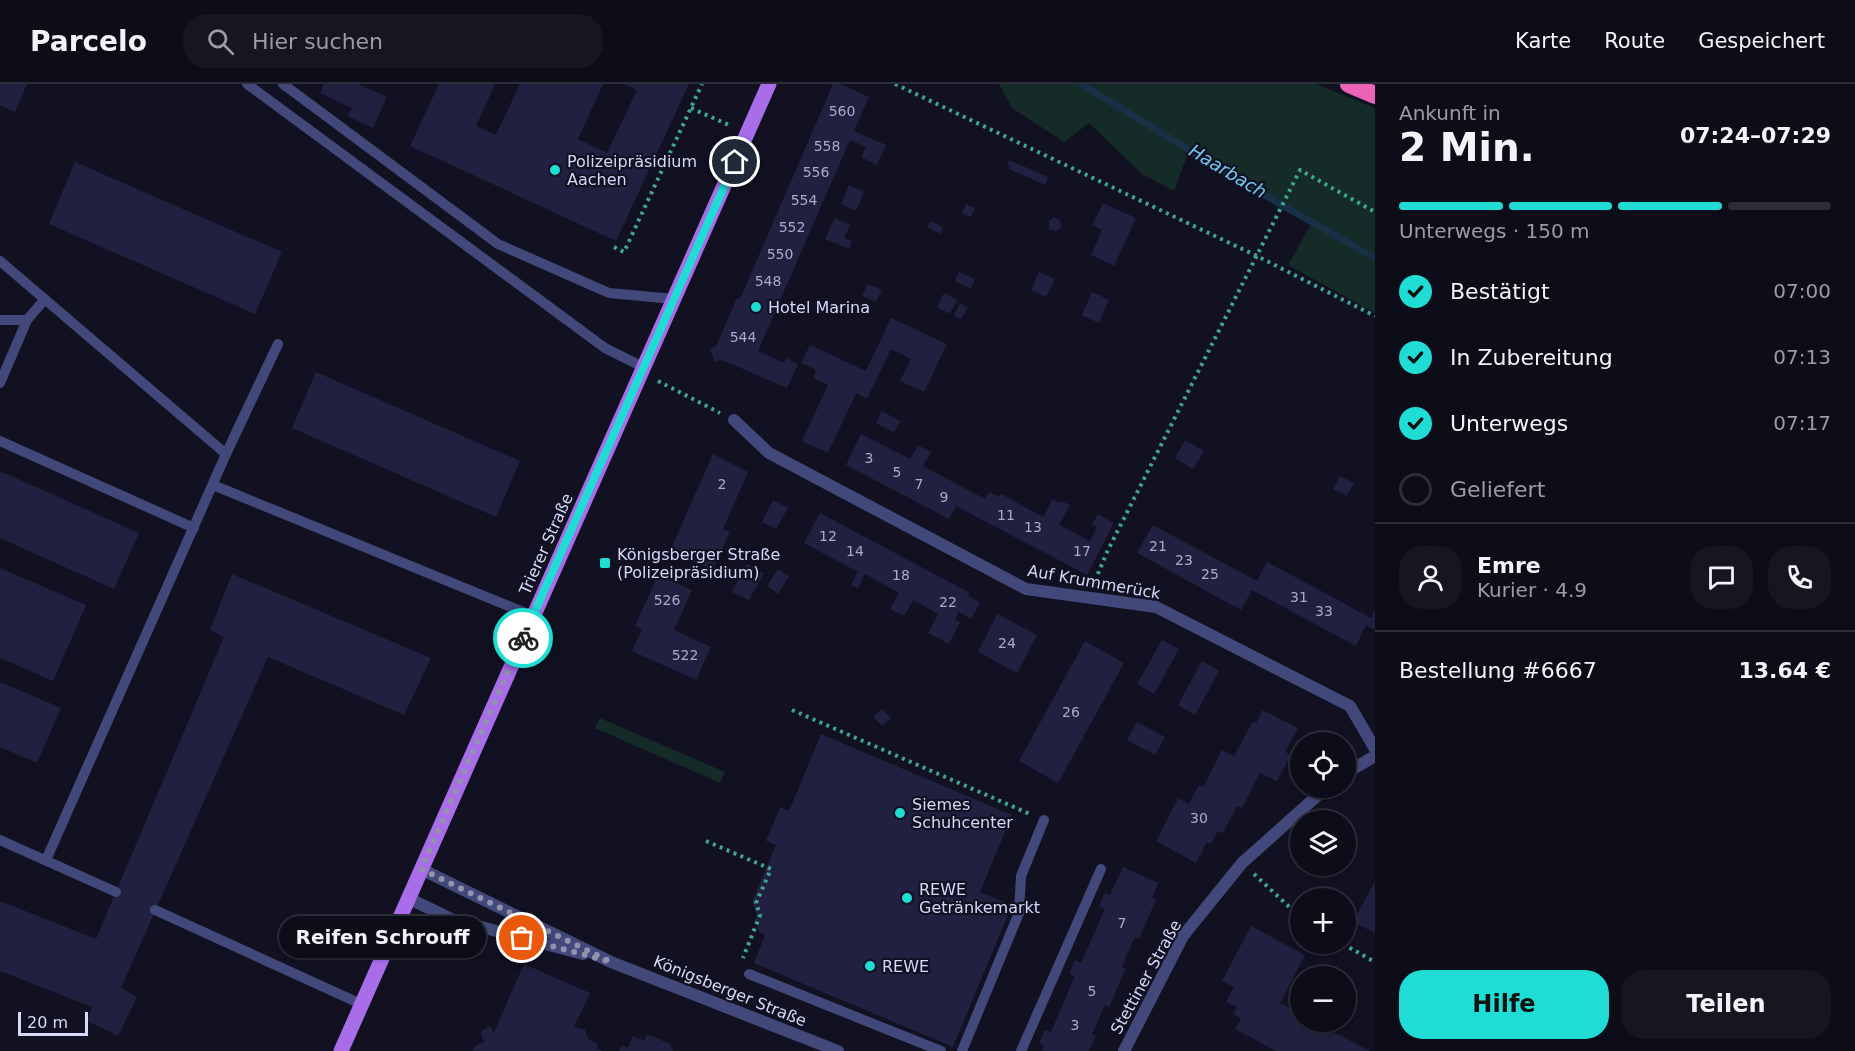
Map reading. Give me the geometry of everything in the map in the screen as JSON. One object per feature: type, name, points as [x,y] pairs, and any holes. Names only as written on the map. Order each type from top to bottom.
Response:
[{"type":"highway","points":[[1349,84],[1375,95]]},
{"type":"main road","name":"Trierer Straße","points":[[341,1051],[769,84]]},
{"type":"street","name":"Auf Krummerück","points":[[734,420],[770,453],[1026,590],[1156,608],[1350,706],[1375,749]]},
{"type":"street","points":[[1356,767],[1375,756]]},
{"type":"street","name":"Stettiner Straße","points":[[1124,1051],[1183,936],[1242,863],[1315,798]]},
{"type":"street","name":"Königsberger Straße","points":[[421,869],[611,962],[837,1051]]},
{"type":"street","name":"Königsberger Straße","points":[[408,898],[451,919],[611,962]]},
{"type":"lane","points":[[247,84],[605,348],[642,370]]},
{"type":"lane","points":[[284,84],[498,244],[609,293],[674,299]]},
{"type":"lane","points":[[0,261],[226,454]]},
{"type":"lane","points":[[0,383],[27,320],[45,299]]},
{"type":"lane","points":[[0,320],[27,320]]},
{"type":"lane","points":[[46,860],[226,454],[278,344]]},
{"type":"lane","points":[[0,441],[194,528]]},
{"type":"lane","points":[[213,484],[533,616]]},
{"type":"lane","points":[[962,1051],[1019,913],[1022,876],[1044,820]]},
{"type":"lane","points":[[0,840],[116,892]]},
{"type":"lane","points":[[1021,1051],[1101,869]]},
{"type":"lane","points":[[155,910],[361,1004]]},
{"type":"lane","points":[[749,974],[941,1051]]},
{"type":"path","points":[[614,247],[624,252],[702,84]]},
{"type":"path","points":[[895,84],[1257,256],[1375,316]]},
{"type":"path","points":[[691,108],[747,134]]},
{"type":"path","points":[[1088,598],[1107,552],[1300,170],[1375,212]]},
{"type":"path","points":[[642,370],[734,420]]},
{"type":"path","points":[[792,710],[1044,820]]},
{"type":"path","points":[[706,841],[771,869],[756,903],[760,915],[741,963]]},
{"type":"path","points":[[1242,863],[1290,908]]},
{"type":"path","points":[[1356,951],[1375,962]]},
{"type":"green space","points":[[999,84],[1316,84],[1375,108],[1375,313],[1288,265],[1313,221],[1190,148],[1174,191],[1142,174],[1089,123],[1064,142],[1012,108]]},
{"type":"green space","points":[[600,718],[725,772],[720,783],[595,728]]},
{"type":"building","points":[[0,84],[27,84],[15,112],[0,105]]},
{"type":"building","points":[[324,84],[358,84],[387,97],[373,128],[347,116],[352,108],[320,93]]},
{"type":"building","name":"Polizeipräsidium Aachen","points":[[439,84],[495,84],[476,126],[496,135],[520,84],[603,84],[578,139],[607,153],[637,90],[624,84],[689,84],[616,241],[410,146]]},
{"type":"building","points":[[833,84],[840,84],[869,97],[854,131],[886,145],[877,165],[861,157],[866,147],[850,140],[758,351],[784,363],[786,358],[798,364],[787,388],[722,360],[715,362],[710,349],[716,346],[737,298],[740,299]]},
{"type":"building","points":[[1009,160],[1048,177],[1045,185],[1009,169],[1010,166],[1007,165]]},
{"type":"building","points":[[75,162],[282,252],[255,314],[49,224]]},
{"type":"building","points":[[849,185],[864,192],[856,211],[841,204]]},
{"type":"building","points":[[1103,203],[1136,218],[1114,266],[1091,255],[1102,230],[1092,225]]},
{"type":"building","points":[[966,204],[975,208],[971,217],[962,213]]},
{"type":"building","points":[[1054,217],[1060,220],[1061,227],[1056,231],[1049,229],[1049,221]]},
{"type":"building","points":[[835,218],[850,225],[844,238],[852,241],[849,249],[825,239]]},
{"type":"building","points":[[931,221],[943,227],[940,234],[927,227]]},
{"type":"building","points":[[959,272],[975,279],[971,289],[955,281]]},
{"type":"building","points":[[1039,272],[1055,279],[1046,297],[1031,290]]},
{"type":"building","points":[[868,284],[882,290],[876,302],[862,296]]},
{"type":"building","points":[[1092,292],[1109,300],[1099,323],[1082,315]]},
{"type":"building","points":[[944,293],[957,300],[950,314],[937,307]]},
{"type":"building","points":[[960,303],[968,307],[961,319],[954,316]]},
{"type":"building","points":[[891,318],[947,344],[924,392],[900,381],[911,359],[891,349],[867,399],[856,393],[828,453],[802,441],[828,385],[813,378],[816,370],[801,363],[810,345],[866,371]]},
{"type":"building","points":[[316,372],[520,461],[496,517],[292,428]]},
{"type":"building","points":[[882,411],[900,421],[894,433],[876,423]]},
{"type":"building","points":[[861,434],[910,459],[918,445],[931,452],[923,466],[985,499],[989,492],[999,497],[1001,494],[1043,517],[1053,499],[1070,505],[1059,525],[1090,541],[1097,527],[1092,525],[1098,514],[1114,523],[1087,575],[956,506],[949,519],[846,465]]},
{"type":"building","points":[[1185,440],[1204,451],[1193,469],[1175,458]]},
{"type":"building","points":[[713,454],[748,472],[723,529],[730,532],[713,570],[670,551]]},
{"type":"building","points":[[0,471],[139,533],[114,589],[0,538]]},
{"type":"building","points":[[1340,476],[1354,483],[1347,496],[1333,489]]},
{"type":"building","points":[[773,500],[788,508],[776,529],[762,522]]},
{"type":"building","points":[[820,513],[970,593],[968,596],[980,602],[971,619],[959,612],[955,620],[960,622],[949,644],[928,633],[938,614],[913,600],[904,616],[890,609],[899,593],[865,574],[858,588],[851,585],[858,572],[804,543]]},
{"type":"building","points":[[1153,525],[1257,581],[1267,562],[1371,618],[1375,610],[1375,630],[1366,625],[1356,646],[1252,590],[1241,610],[1137,553]]},
{"type":"building","points":[[747,564],[764,573],[749,600],[732,592]]},
{"type":"building","points":[[0,568],[86,605],[53,681],[0,658]]},
{"type":"building","points":[[778,569],[789,576],[778,594],[767,586]]},
{"type":"building","points":[[232,574],[431,658],[404,715],[268,657],[121,988],[137,997],[118,1036],[87,1021],[92,1007],[0,971],[0,901],[96,939],[224,637],[210,630]]},
{"type":"building","points":[[658,575],[692,590],[674,630],[711,647],[696,680],[632,651],[642,629],[635,626]]},
{"type":"building","points":[[997,614],[1037,635],[1017,673],[978,652]]},
{"type":"building","points":[[1162,640],[1179,649],[1154,694],[1137,684]]},
{"type":"building","points":[[1085,641],[1124,663],[1058,783],[1019,761]]},
{"type":"building","points":[[1202,661],[1219,671],[1195,715],[1178,705]]},
{"type":"building","points":[[0,682],[61,708],[37,763],[0,747]]},
{"type":"building","points":[[882,709],[891,718],[882,726],[873,717]]},
{"type":"building","points":[[1263,710],[1298,728],[1296,732],[1290,732],[1290,743],[1285,752],[1290,757],[1277,781],[1260,773],[1242,808],[1237,806],[1223,833],[1218,831],[1211,844],[1207,842],[1196,863],[1156,841],[1178,798],[1189,804],[1199,785],[1203,787],[1222,750],[1234,756],[1253,721],[1256,723]]},
{"type":"building","points":[[1137,722],[1165,737],[1155,755],[1127,740]]},
{"type":"building","points":[[821,734],[1012,815],[980,892],[1012,905],[953,1047],[754,963],[765,935],[759,932],[752,902],[776,845],[766,841],[780,807],[789,811]]},
{"type":"building","points":[[1123,867],[1158,883],[1152,898],[1156,900],[1139,939],[1135,937],[1128,952],[1122,967],[1126,968],[1109,1007],[1105,1005],[1092,1034],[1096,1036],[1089,1051],[1042,1051],[1044,1046],[1039,1043],[1045,1030],[1051,1032],[1075,976],[1069,974],[1075,960],[1081,963],[1105,909],[1099,906],[1105,893],[1110,895]]},
{"type":"building","points":[[1375,881],[1375,933],[1356,924],[1356,916]]},
{"type":"building","points":[[1251,926],[1290,947],[1290,954],[1305,955],[1299,966],[1290,966],[1290,984],[1280,1003],[1290,1008],[1290,1032],[1333,1032],[1370,1051],[1276,1051],[1235,1029],[1241,1019],[1233,1014],[1237,1007],[1226,1002],[1234,987],[1222,981]]},
{"type":"building","points":[[524,964],[590,993],[574,1027],[585,1030],[588,1039],[598,1044],[596,1048],[603,1051],[473,1051],[475,1046],[484,1042],[482,1030],[490,1027],[494,1032]]},
{"type":"building","points":[[647,1034],[670,1044],[673,1051],[619,1051],[622,1045],[628,1048],[633,1036],[644,1041]]},
{"type":"waterway","name":"Haarbach","points":[[1081,84],[1247,185],[1375,258]]},
{"type":"way so far","points":[[522,938],[611,962],[421,869],[523,638]]},
{"type":"place","name":"Polizeipräsidium Aachen","points":[[555,170]]},
{"type":"place","name":"Hotel Marina","points":[[756,307]]},
{"type":"place","name":"Königsberger Straße (Polizeipräsidium)","points":[[605,563]]},
{"type":"place","name":"Siemes Schuhcenter","points":[[900,813]]},
{"type":"place","name":"REWE Getränkemarkt","points":[[907,898]]},
{"type":"place","name":"Reifen Schrouff","points":[[522,938]]},
{"type":"place","name":"REWE","points":[[870,966]]},
{"type":"route","points":[[523,638],[735,162]]}]
